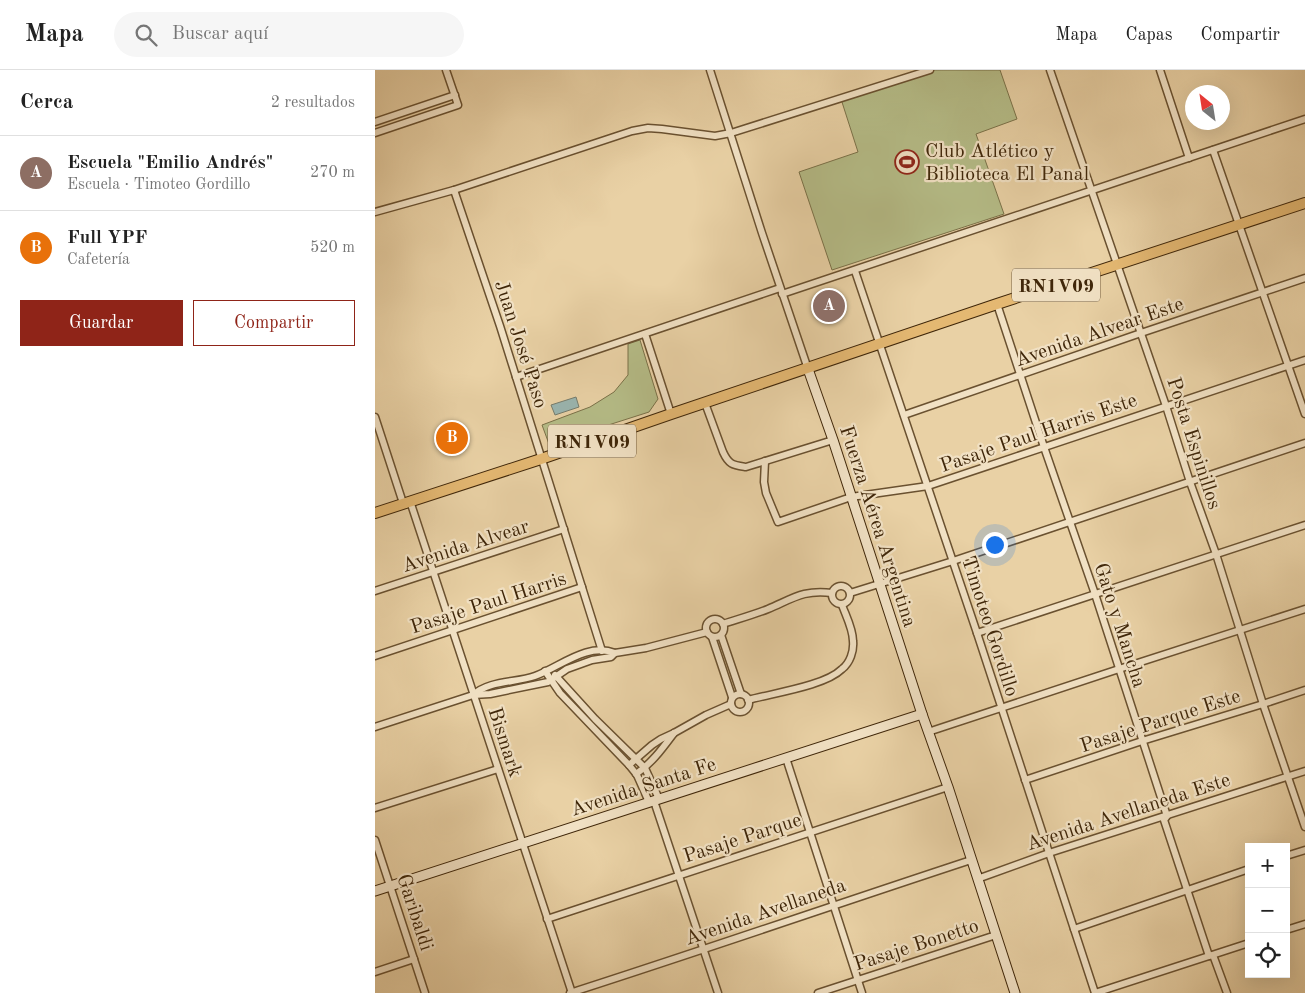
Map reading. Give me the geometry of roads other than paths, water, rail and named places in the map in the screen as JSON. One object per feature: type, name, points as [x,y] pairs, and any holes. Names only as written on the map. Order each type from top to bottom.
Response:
[{"type":"main road","name":"RN1V09","points":[[375,512],[541,459],[997,304],[1305,203]]},
{"type":"street","points":[[375,133],[458,105],[446,70]]},
{"type":"street","name":"Fuerza Aérea Argentina","points":[[710,70],[781,291],[833,440],[1015,993]]},
{"type":"street","points":[[375,212],[454,190],[632,131],[648,128],[715,136],[731,133],[930,70]]},
{"type":"street","name":"Posta Espinillos","points":[[1050,70],[1216,554],[1263,704],[1305,827]]},
{"type":"street","points":[[1160,70],[1189,158]]},
{"type":"street","points":[[375,122],[455,95]]},
{"type":"street","points":[[516,377],[781,291],[855,271],[1305,119]]},
{"type":"street","points":[[1213,150],[1305,414]]},
{"type":"street","name":"Juan José Paso","points":[[454,190],[516,377],[602,651]]},
{"type":"street","name":"Timoteo Gordillo","points":[[855,271],[953,560],[1095,993]]},
{"type":"street","name":"Avenida Alvear Este","points":[[904,415],[1305,278]]},
{"type":"street","name":"Gato y Mancha","points":[[997,304],[1095,594],[1167,816],[1165,820],[1187,890],[1227,993]]},
{"type":"street","points":[[645,334],[671,414]]},
{"type":"street","name":"Pasaje Paul Harris Este","points":[[765,461],[764,482],[766,493],[778,522],[851,497],[928,486],[1305,360]]},
{"type":"street","points":[[705,402],[723,452],[727,460],[733,465],[746,467],[833,440]]},
{"type":"street","name":"Bismark","points":[[375,417],[376,428],[433,572],[571,993]]},
{"type":"street","points":[[850,593],[1305,443]]},
{"type":"street","points":[[977,633],[1305,525]]},
{"type":"street","name":"Avenida Alvear","points":[[375,591],[564,529]]},
{"type":"street","points":[[841,586],[847,588],[850,593],[849,599],[842,605],[834,602],[831,593],[835,588],[841,586]]},
{"type":"street","name":"Pasaje Paul Harris","points":[[375,656],[582,587]]},
{"type":"street","points":[[723,624],[766,610],[805,593],[831,593]]},
{"type":"street","points":[[748,700],[827,679],[841,670],[849,660],[853,644],[853,635],[842,605]]},
{"type":"street","points":[[928,732],[1305,609]]},
{"type":"street","points":[[716,619],[723,624],[724,630],[721,635],[741,694],[745,695],[749,703],[747,708],[741,711],[736,711],[732,707],[732,701],[706,626],[710,621],[716,619]]},
{"type":"street","points":[[473,695],[481,688],[536,676],[577,655],[602,651],[615,653],[710,634],[721,635]]},
{"type":"street","points":[[375,727],[473,695],[490,694],[547,682],[567,669],[592,660],[611,657],[615,653]]},
{"type":"street","points":[[547,670],[645,768],[678,876],[718,993]]},
{"type":"street","points":[[554,678],[561,693],[636,774],[654,801]]},
{"type":"street","name":"Pasaje Parque Este","points":[[1025,780],[1305,690]]},
{"type":"street","points":[[629,766],[652,745],[732,701],[737,694],[741,694]]},
{"type":"street","name":"Avenida Santa Fe","points":[[375,891],[922,714]]},
{"type":"street","points":[[636,774],[657,756],[674,734]]},
{"type":"street","points":[[786,758],[862,993]]},
{"type":"street","points":[[375,808],[498,769]]},
{"type":"street","name":"Avenida Avellaneda Este","points":[[971,860],[980,878],[1049,853],[1305,771]]},
{"type":"street","name":"Pasaje Parque","points":[[547,919],[948,787]]},
{"type":"street","name":"Garibaldi","points":[[375,840],[425,993]]},
{"type":"street","points":[[1290,855],[1305,850]]},
{"type":"street","name":"Avenida Avellaneda","points":[[571,993],[971,860]]},
{"type":"street","points":[[1074,929],[1245,870]]},
{"type":"street","points":[[1290,929],[1305,924]]},
{"type":"street","name":"Pasaje Bonetto","points":[[819,993],[996,935]]},
{"type":"street","points":[[1095,993],[1245,944]]},
{"type":"street","points":[[375,972],[414,959]]},
{"type":"water","points":[[576,397],[579,407],[555,415],[551,405]]},
{"type":"place","name":"Club Atlético y Biblioteca El Panal","points":[[907,162]]},
{"type":"place","name":"Escuela \"Emilio Andrés\"","points":[[829,306]]},
{"type":"place","name":"Full YPF","points":[[452,438]]}]
